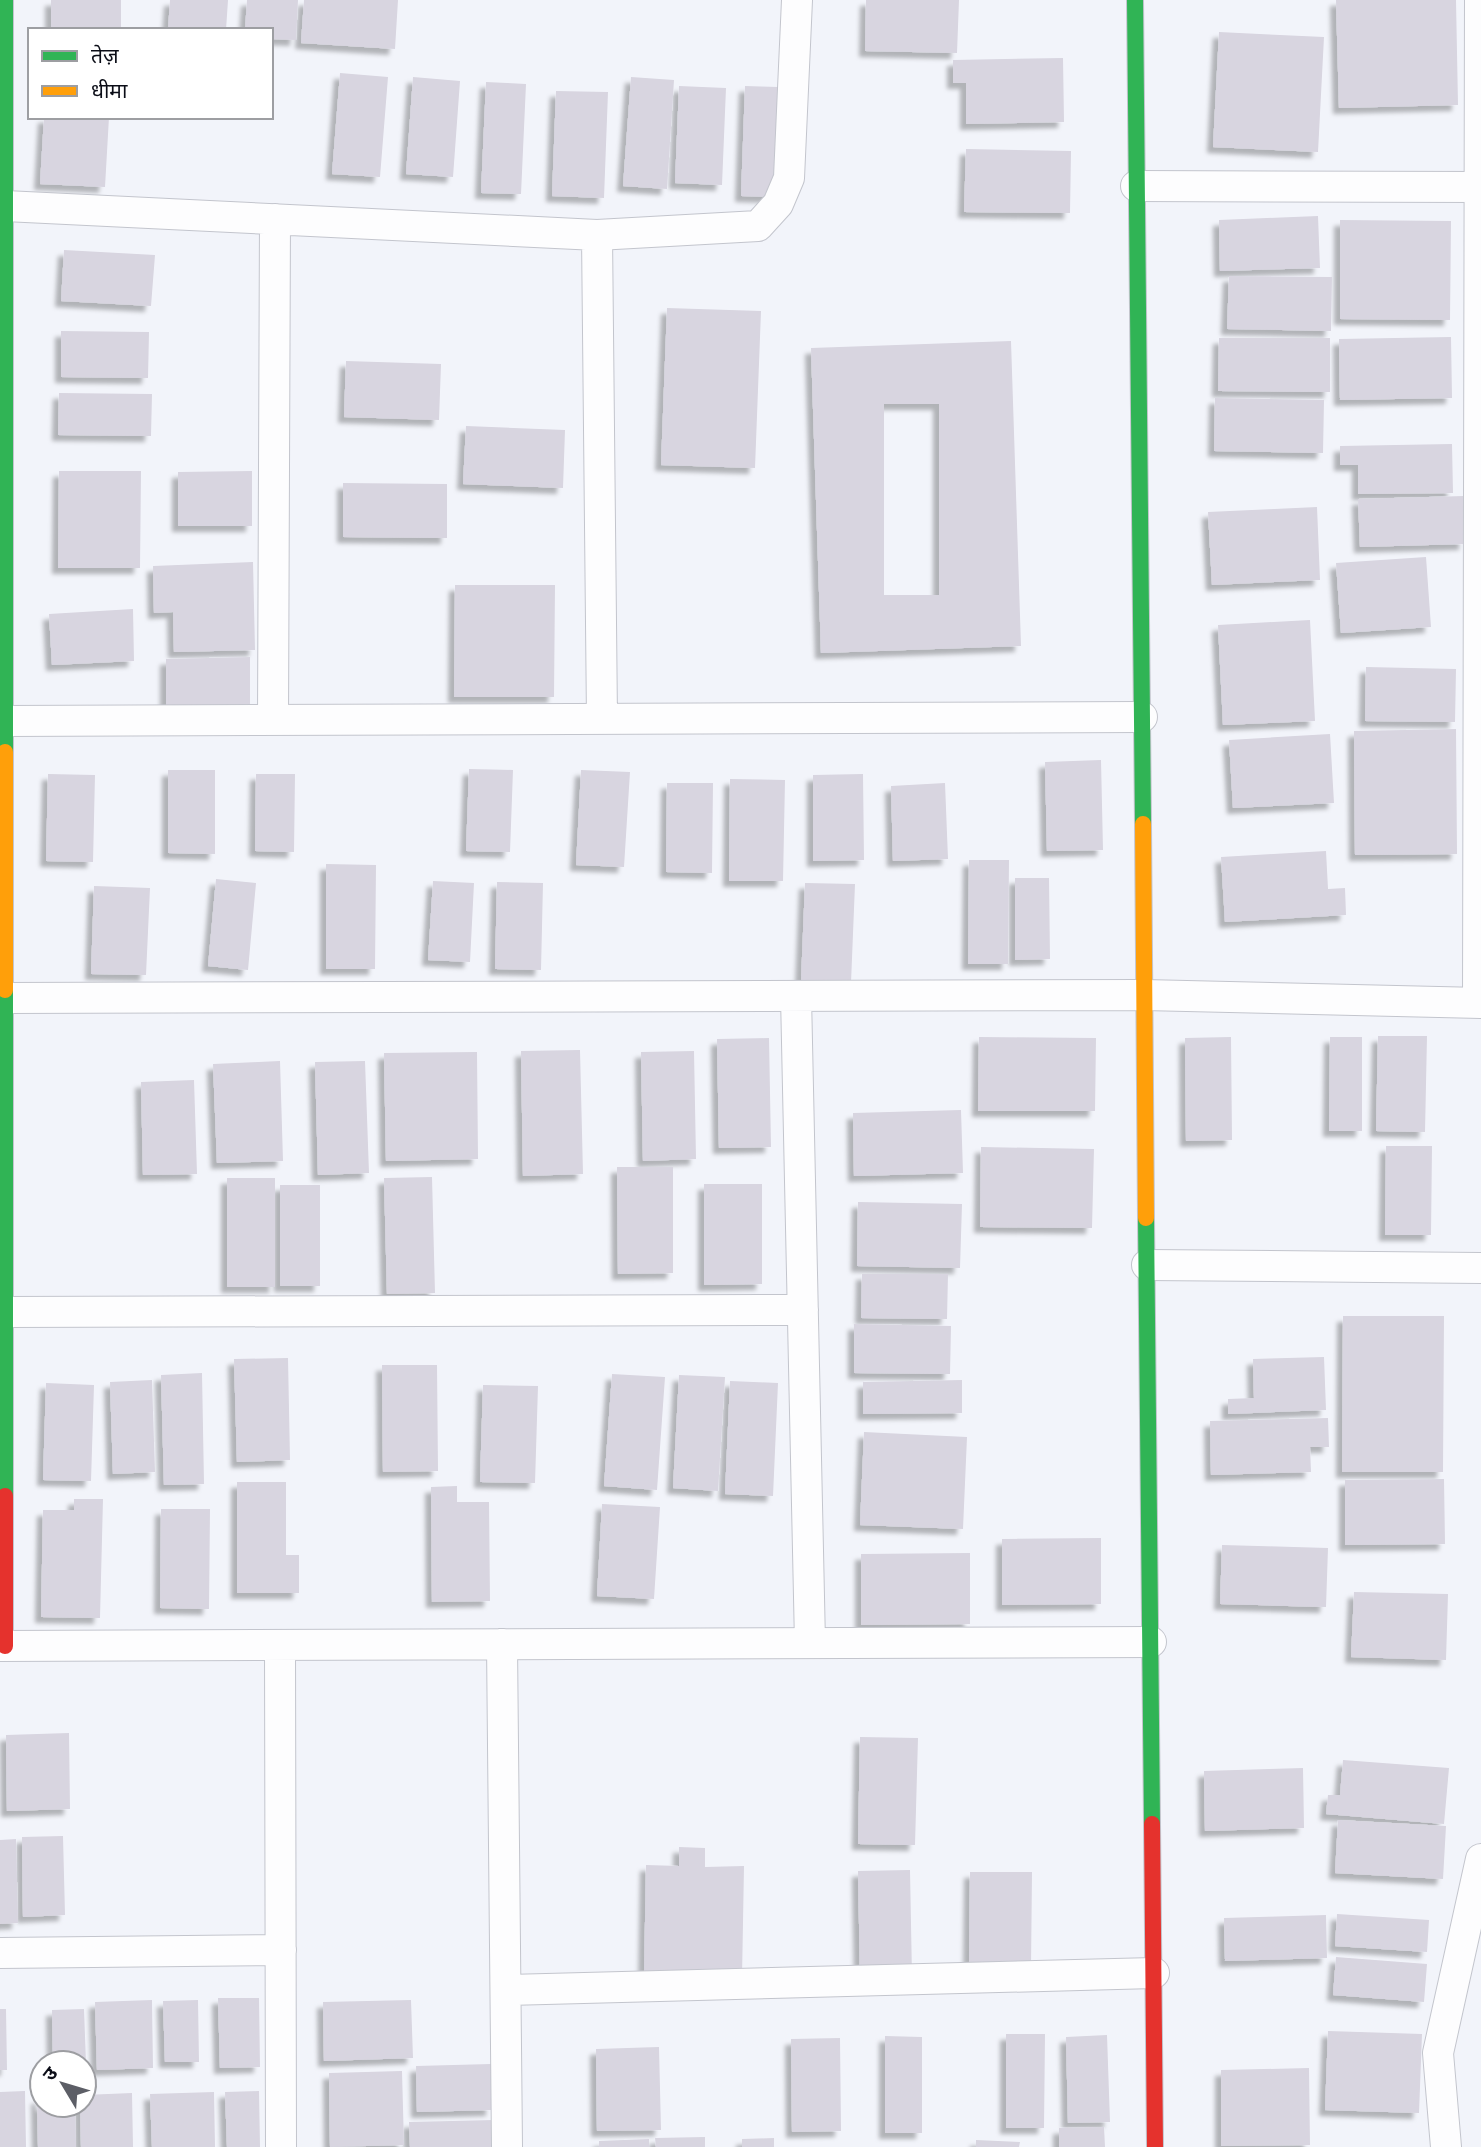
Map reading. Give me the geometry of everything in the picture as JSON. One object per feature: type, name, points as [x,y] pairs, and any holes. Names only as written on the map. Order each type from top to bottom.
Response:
[{"type":"street","points":[[5,0],[6,1312],[3,1646],[1151,1642]]},
{"type":"street","points":[[5,206],[597,235],[758,226],[778,204],[789,178],[797,0]]},
{"type":"street","points":[[1135,0],[1155,2147]]},
{"type":"street","points":[[5,998],[1144,995],[1479,1003],[1480,0]]},
{"type":"street","points":[[1136,186],[1480,187]]},
{"type":"street","points":[[273,720],[275,219]]},
{"type":"street","points":[[597,235],[602,719]]},
{"type":"street","points":[[5,721],[1142,718]]},
{"type":"street","points":[[796,996],[810,1643]]},
{"type":"street","points":[[1147,1265],[1481,1268]]},
{"type":"street","points":[[6,1312],[803,1310]]},
{"type":"street","points":[[502,1644],[507,2147]]},
{"type":"street","points":[[280,1645],[281,2147]]},
{"type":"street","points":[[1446,2147],[1438,2053],[1481,1859]]},
{"type":"street","points":[[0,1952],[281,1950]]},
{"type":"street","points":[[506,1990],[1154,1973]]},
{"type":"building","points":[[51,0],[121,0],[121,28],[51,28]]},
{"type":"building","points":[[170,0],[228,0],[226,28],[168,28]]},
{"type":"building","points":[[247,0],[298,0],[296,40],[273,39],[273,28],[245,28]]},
{"type":"building","points":[[304,0],[398,0],[395,49],[301,43]]},
{"type":"building","points":[[866,0],[959,0],[957,53],[865,51]]},
{"type":"building","points":[[1336,0],[1456,0],[1458,105],[1339,108]]},
{"type":"building","points":[[1219,32],[1324,37],[1318,152],[1213,147]]},
{"type":"building","points":[[1063,58],[1064,122],[966,124],[966,83],[953,83],[953,60]]},
{"type":"building","points":[[340,73],[388,77],[380,177],[332,174]]},
{"type":"building","points":[[413,77],[460,81],[453,177],[406,174]]},
{"type":"building","points":[[631,77],[674,80],[667,189],[623,186]]},
{"type":"building","points":[[486,82],[526,84],[521,194],[481,193]]},
{"type":"building","points":[[679,86],[726,88],[722,185],[675,183]]},
{"type":"building","points":[[745,86],[778,87],[774,197],[741,196]]},
{"type":"building","points":[[556,91],[608,92],[604,198],[552,196]]},
{"type":"building","points":[[44,119],[109,119],[105,187],[40,184]]},
{"type":"building","points":[[966,149],[1071,151],[1070,213],[964,212]]},
{"type":"building","points":[[1318,216],[1320,268],[1220,271],[1219,220]]},
{"type":"building","points":[[1340,220],[1451,221],[1450,320],[1340,319]]},
{"type":"building","points":[[64,250],[155,255],[151,306],[61,301]]},
{"type":"building","points":[[1229,276],[1332,277],[1331,331],[1227,329]]},
{"type":"building","points":[[667,308],[761,311],[755,468],[661,465]]},
{"type":"building","points":[[61,331],[149,332],[148,378],[61,377]]},
{"type":"building","points":[[1451,337],[1452,398],[1340,400],[1339,339]]},
{"type":"building","points":[[1219,338],[1330,338],[1330,392],[1218,391]]},
{"type":"building","points":[[1011,341],[1021,646],[821,653],[811,348]],"holes":[[[884,404],[939,404],[939,595],[884,595]]]},
{"type":"building","points":[[346,361],[441,364],[439,420],[344,417]]},
{"type":"building","points":[[59,393],[152,394],[151,436],[58,435]]},
{"type":"building","points":[[1215,398],[1324,400],[1323,453],[1214,451]]},
{"type":"building","points":[[466,426],[565,430],[563,488],[463,484]]},
{"type":"building","points":[[1452,444],[1453,493],[1358,494],[1358,465],[1340,465],[1340,446]]},
{"type":"building","points":[[59,471],[141,471],[140,568],[58,568]]},
{"type":"building","points":[[252,471],[252,526],[178,526],[178,472]]},
{"type":"building","points":[[343,483],[447,484],[447,538],[343,537]]},
{"type":"building","points":[[1464,496],[1465,544],[1360,547],[1358,499]]},
{"type":"building","points":[[1317,507],[1320,580],[1212,585],[1208,512]]},
{"type":"building","points":[[1426,557],[1431,627],[1341,633],[1336,563]]},
{"type":"building","points":[[253,562],[255,650],[174,652],[173,612],[154,613],[153,566]]},
{"type":"building","points":[[455,585],[555,585],[554,697],[454,697]]},
{"type":"building","points":[[133,609],[134,661],[52,665],[49,614]]},
{"type":"building","points":[[1310,620],[1315,721],[1223,725],[1218,625]]},
{"type":"building","points":[[250,657],[250,704],[166,706],[166,659]]},
{"type":"building","points":[[1366,667],[1456,669],[1455,722],[1365,721]]},
{"type":"building","points":[[1456,729],[1457,854],[1355,855],[1354,731]]},
{"type":"building","points":[[1330,734],[1334,803],[1233,808],[1229,740]]},
{"type":"building","points":[[1101,760],[1103,850],[1047,851],[1045,762]]},
{"type":"building","points":[[469,769],[513,770],[510,852],[466,851]]},
{"type":"building","points":[[168,770],[215,770],[215,854],[168,853]]},
{"type":"building","points":[[581,770],[630,772],[624,867],[576,865]]},
{"type":"building","points":[[48,774],[95,775],[93,862],[46,861]]},
{"type":"building","points":[[256,774],[295,774],[294,852],[255,851]]},
{"type":"building","points":[[863,774],[864,860],[813,861],[813,775]]},
{"type":"building","points":[[730,779],[785,780],[783,881],[729,881]]},
{"type":"building","points":[[667,783],[713,783],[712,873],[666,872]]},
{"type":"building","points":[[945,783],[948,859],[893,861],[891,786]]},
{"type":"building","points":[[1326,851],[1328,889],[1345,888],[1346,915],[1225,922],[1221,857]]},
{"type":"building","points":[[969,860],[1009,860],[1008,964],[968,964]]},
{"type":"building","points":[[326,864],[376,865],[375,969],[326,969]]},
{"type":"building","points":[[1015,878],[1049,878],[1050,959],[1015,960]]},
{"type":"building","points":[[216,879],[256,883],[248,970],[208,966]]},
{"type":"building","points":[[433,881],[474,883],[470,962],[428,960]]},
{"type":"building","points":[[497,882],[543,883],[541,970],[495,969]]},
{"type":"building","points":[[805,883],[855,884],[851,983],[801,981]]},
{"type":"building","points":[[94,886],[150,888],[146,975],[91,974]]},
{"type":"building","points":[[1378,1036],[1427,1036],[1425,1132],[1376,1131]]},
{"type":"building","points":[[979,1037],[1096,1038],[1095,1111],[978,1111]]},
{"type":"building","points":[[1231,1037],[1232,1140],[1186,1141],[1185,1038]]},
{"type":"building","points":[[1330,1037],[1362,1037],[1362,1131],[1329,1131]]},
{"type":"building","points":[[769,1038],[771,1147],[719,1148],[717,1039]]},
{"type":"building","points":[[580,1050],[583,1174],[523,1176],[521,1051]]},
{"type":"building","points":[[694,1051],[696,1159],[643,1161],[641,1052]]},
{"type":"building","points":[[477,1052],[478,1159],[386,1161],[384,1053]]},
{"type":"building","points":[[280,1061],[283,1161],[217,1163],[213,1064]]},
{"type":"building","points":[[365,1061],[369,1173],[318,1175],[315,1062]]},
{"type":"building","points":[[194,1080],[197,1174],[143,1175],[141,1082]]},
{"type":"building","points":[[961,1110],[963,1173],[854,1176],[853,1113]]},
{"type":"building","points":[[1386,1146],[1432,1146],[1431,1235],[1385,1235]]},
{"type":"building","points":[[981,1147],[1094,1149],[1092,1228],[980,1227]]},
{"type":"building","points":[[617,1167],[673,1167],[673,1273],[618,1274]]},
{"type":"building","points":[[432,1177],[435,1293],[387,1294],[384,1178]]},
{"type":"building","points":[[227,1178],[275,1178],[275,1287],[227,1287]]},
{"type":"building","points":[[704,1184],[762,1184],[762,1284],[704,1285]]},
{"type":"building","points":[[280,1185],[320,1185],[320,1286],[280,1286]]},
{"type":"building","points":[[858,1202],[962,1204],[960,1268],[857,1266]]},
{"type":"building","points":[[862,1274],[948,1274],[947,1319],[861,1318]]},
{"type":"building","points":[[1343,1316],[1444,1316],[1443,1472],[1342,1472]]},
{"type":"building","points":[[854,1324],[951,1326],[950,1374],[854,1373]]},
{"type":"building","points":[[1324,1357],[1326,1410],[1228,1414],[1228,1399],[1254,1398],[1253,1359]]},
{"type":"building","points":[[288,1358],[290,1460],[237,1462],[234,1359]]},
{"type":"building","points":[[382,1365],[437,1365],[438,1471],[383,1472]]},
{"type":"building","points":[[202,1373],[204,1484],[164,1485],[161,1375]]},
{"type":"building","points":[[612,1374],[665,1377],[657,1490],[604,1486]]},
{"type":"building","points":[[679,1375],[725,1377],[718,1491],[673,1488]]},
{"type":"building","points":[[152,1380],[155,1472],[113,1474],[110,1382]]},
{"type":"building","points":[[962,1380],[962,1413],[863,1414],[863,1382]]},
{"type":"building","points":[[730,1381],[778,1383],[773,1496],[725,1494]]},
{"type":"building","points":[[46,1383],[94,1385],[91,1481],[43,1480]]},
{"type":"building","points":[[483,1385],[538,1386],[535,1483],[480,1482]]},
{"type":"building","points":[[1328,1418],[1329,1447],[1310,1447],[1311,1472],[1211,1475],[1210,1421]]},
{"type":"building","points":[[864,1432],[967,1437],[963,1529],[860,1525]]},
{"type":"building","points":[[1444,1479],[1445,1544],[1345,1545],[1345,1480]]},
{"type":"building","points":[[237,1482],[286,1482],[286,1555],[299,1555],[299,1593],[237,1593]]},
{"type":"building","points":[[457,1486],[457,1502],[489,1502],[490,1601],[432,1602],[431,1487]]},
{"type":"building","points":[[74,1499],[103,1499],[100,1618],[41,1617],[43,1510],[74,1510]]},
{"type":"building","points":[[602,1504],[660,1507],[654,1599],[597,1596]]},
{"type":"building","points":[[161,1509],[210,1509],[209,1609],[160,1608]]},
{"type":"building","points":[[1101,1538],[1101,1604],[1002,1605],[1002,1539]]},
{"type":"building","points":[[1222,1545],[1328,1548],[1326,1607],[1220,1604]]},
{"type":"building","points":[[970,1553],[970,1624],[861,1625],[861,1554]]},
{"type":"building","points":[[1354,1592],[1448,1594],[1446,1660],[1351,1657]]},
{"type":"building","points":[[69,1733],[70,1809],[7,1811],[6,1735]]},
{"type":"building","points":[[860,1737],[918,1738],[915,1845],[858,1844]]},
{"type":"building","points":[[1343,1760],[1449,1768],[1444,1824],[1326,1814],[1328,1795],[1340,1795]]},
{"type":"building","points":[[1303,1768],[1304,1828],[1205,1831],[1204,1771]]},
{"type":"building","points":[[1338,1820],[1446,1826],[1443,1879],[1335,1873]]},
{"type":"building","points":[[63,1836],[65,1915],[23,1917],[22,1837]]},
{"type":"building","points":[[16,1839],[18,1923],[0,1924],[0,1840]]},
{"type":"building","points":[[679,1847],[705,1848],[705,1867],[744,1866],[742,1978],[644,1977],[646,1865],[679,1866]]},
{"type":"building","points":[[910,1870],[912,1977],[860,1978],[858,1871]]},
{"type":"building","points":[[970,1872],[1032,1872],[1031,1968],[969,1968]]},
{"type":"building","points":[[1337,1914],[1429,1920],[1427,1952],[1335,1946]]},
{"type":"building","points":[[1326,1915],[1327,1958],[1225,1961],[1224,1918]]},
{"type":"building","points":[[1336,1957],[1427,1964],[1424,2002],[1333,1995]]},
{"type":"building","points":[[218,1998],[259,1998],[260,2067],[220,2068]]},
{"type":"building","points":[[152,2000],[153,2068],[98,2070],[95,2002]]},
{"type":"building","points":[[198,2000],[199,2062],[165,2062],[163,2001]]},
{"type":"building","points":[[411,2000],[413,2058],[324,2061],[323,2002]]},
{"type":"building","points":[[0,2009],[6,2009],[7,2070],[0,2070]]},
{"type":"building","points":[[84,2009],[85,2049],[53,2049],[52,2010]]},
{"type":"building","points":[[1328,2031],[1422,2034],[1419,2113],[1325,2110]]},
{"type":"building","points":[[1006,2034],[1045,2034],[1044,2128],[1006,2128]]},
{"type":"building","points":[[1107,2035],[1110,2122],[1068,2123],[1066,2037]]},
{"type":"building","points":[[885,2036],[922,2037],[922,2133],[885,2133]]},
{"type":"building","points":[[840,2038],[841,2131],[792,2132],[791,2039]]},
{"type":"building","points":[[659,2047],[661,2130],[597,2131],[596,2049]]},
{"type":"building","points":[[491,2064],[492,2110],[417,2112],[416,2066]]},
{"type":"building","points":[[1309,2068],[1310,2145],[1221,2146],[1221,2070]]},
{"type":"building","points":[[402,2071],[404,2145],[330,2147],[329,2073]]},
{"type":"building","points":[[25,2091],[26,2147],[0,2147],[0,2092]]},
{"type":"building","points":[[259,2091],[260,2147],[227,2147],[225,2092]]},
{"type":"building","points":[[214,2092],[215,2147],[152,2147],[150,2094]]},
{"type":"building","points":[[132,2093],[133,2147],[81,2147],[80,2119],[98,2119],[98,2094]]},
{"type":"building","points":[[37,2119],[75,2119],[76,2147],[38,2147]]},
{"type":"building","points":[[494,2120],[495,2147],[410,2147],[409,2122]]},
{"type":"building","points":[[1104,2127],[1105,2147],[1059,2147],[1059,2128]]},
{"type":"building","points":[[705,2137],[705,2147],[656,2147],[655,2138]]},
{"type":"building","points":[[774,2138],[774,2147],[742,2147],[742,2139]]},
{"type":"building","points":[[649,2139],[649,2147],[599,2147],[599,2141]]},
{"type":"building","points":[[976,2140],[1020,2142],[1019,2147],[976,2147]]},
{"type":"traffic: fast","points":[[5,0],[5,752]]},
{"type":"traffic: fast","points":[[1135,0],[1143,824]]},
{"type":"traffic: fast","points":[[5,990],[5,1496]]},
{"type":"traffic: fast","points":[[1146,1218],[1152,1824]]},
{"type":"traffic: slow","points":[[5,752],[5,990]]},
{"type":"traffic: slow","points":[[1143,824],[1146,1218]]},
{"type":"traffic: jam","points":[[5,1496],[5,1646]]},
{"type":"traffic: jam","points":[[1152,1824],[1155,2147]]}]
